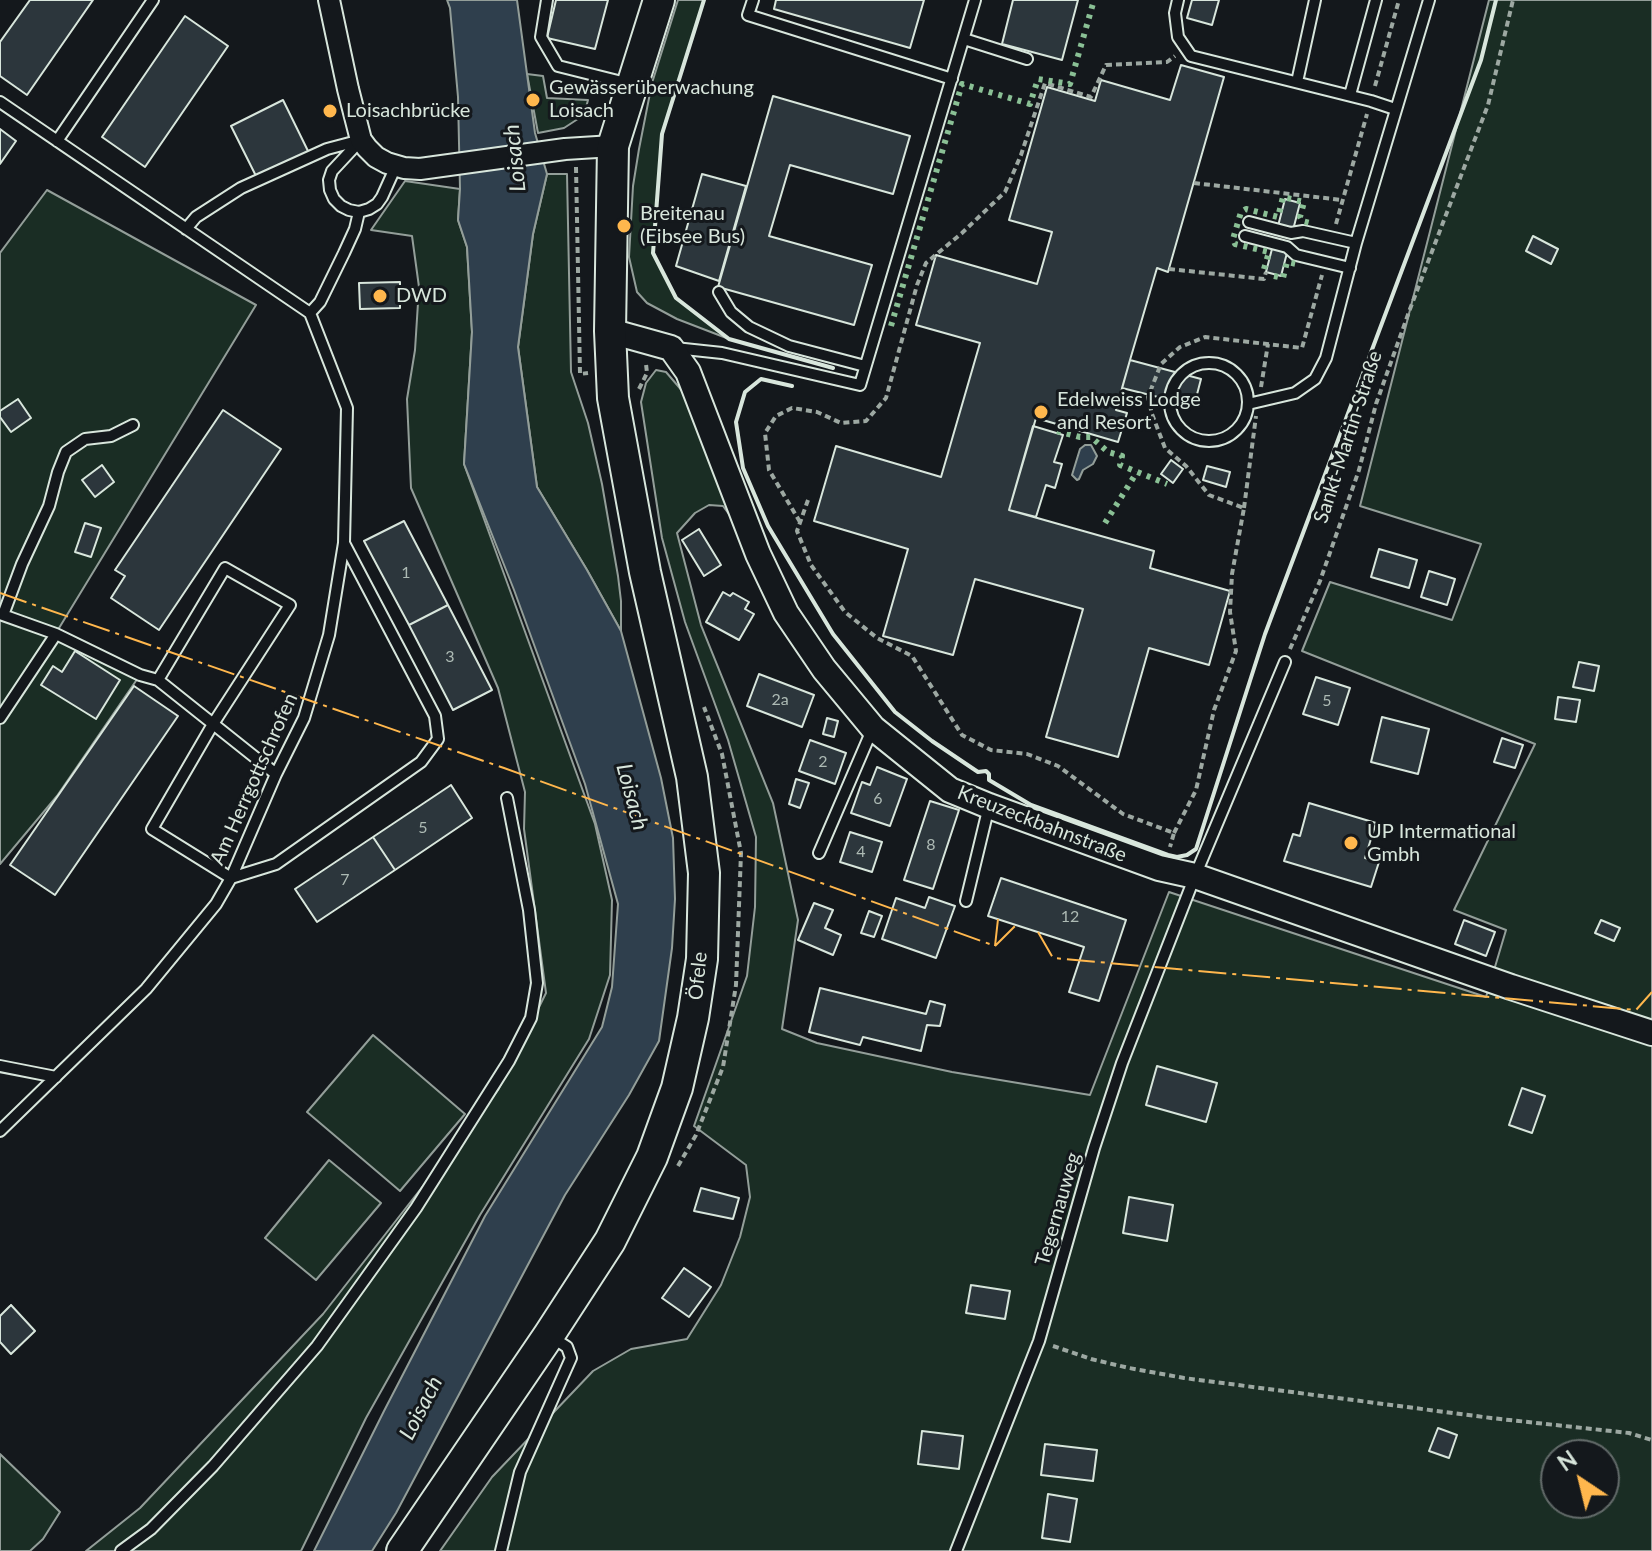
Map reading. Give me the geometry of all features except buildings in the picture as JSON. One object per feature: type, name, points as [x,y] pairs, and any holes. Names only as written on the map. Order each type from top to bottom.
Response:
[{"type":"main road","name":"Öfele","points":[[402,1551],[610,1241],[652,1157],[677,1088],[693,1018],[702,959],[704,873],[692,777],[642,560],[613,398],[610,331],[613,146],[659,0]]},
{"type":"street","points":[[329,0],[361,140],[376,157],[396,166],[420,169],[565,149],[613,146]]},
{"type":"street","points":[[610,331],[671,348]]},
{"type":"street","name":"Kreuzeckbahnstraße","points":[[671,348],[688,372],[758,554],[786,613],[824,669],[873,728],[950,790],[1162,869],[1195,876],[1652,1033]]},
{"type":"lane","points":[[57,141],[153,0]]},
{"type":"lane","points":[[547,0],[541,37],[558,66],[632,84]]},
{"type":"lane","points":[[753,0],[748,15],[952,79]]},
{"type":"lane","points":[[671,348],[722,353],[860,385],[975,0]]},
{"type":"lane","points":[[1178,0],[1175,13],[1178,37],[1191,56],[1395,109]]},
{"type":"lane","points":[[1297,82],[1315,0]]},
{"type":"lane","points":[[1350,95],[1376,0]]},
{"type":"lane","points":[[1253,404],[1242,380],[1233,371],[1211,363],[1187,369],[1172,389],[1170,401],[1178,426],[1200,440],[1214,441],[1227,437],[1237,429],[1253,404],[1295,393],[1315,379],[1326,358],[1356,243],[1429,0]]},
{"type":"lane","points":[[964,39],[1027,59]]},
{"type":"lane","points":[[0,102],[310,313],[320,302],[344,253],[359,212]]},
{"type":"lane","points":[[186,229],[196,217],[241,188],[327,149],[361,140]]},
{"type":"lane","points":[[361,140],[338,163],[329,180],[334,199],[341,206],[359,212],[377,204],[396,166]]},
{"type":"lane","points":[[1249,222],[1291,233],[1303,231],[1356,243]]},
{"type":"lane","points":[[1245,236],[1287,247],[1296,255],[1350,268]]},
{"type":"lane","points":[[719,292],[731,312],[749,327],[789,346],[865,366]]},
{"type":"lane","name":"Am Herrgottschrofen","points":[[0,1131],[146,989],[216,904],[231,878],[304,718],[329,635],[344,543],[347,408],[310,313]]},
{"type":"lane","points":[[133,425],[111,436],[85,439],[66,452],[49,506],[2,614],[56,634],[140,675],[158,680],[276,774]]},
{"type":"lane","points":[[158,680],[225,568],[290,605],[213,724],[152,829],[231,878],[276,864],[421,762],[438,739],[435,716],[344,543]]},
{"type":"lane","points":[[0,718],[56,634]]},
{"type":"lane","points":[[1195,876],[1285,662]]},
{"type":"lane","points":[[819,853],[873,728]]},
{"type":"lane","points":[[121,1551],[151,1529],[213,1466],[317,1346],[416,1208],[531,1018],[537,983],[529,910],[507,798]]},
{"type":"lane","points":[[966,901],[989,806]]},
{"type":"lane","name":"Tegernauweg","points":[[956,1551],[1039,1341],[1094,1148],[1122,1063],[1195,876]]},
{"type":"lane","points":[[0,1066],[56,1077]]},
{"type":"lane","points":[[501,1551],[520,1472],[571,1358],[567,1347],[549,1335]]},
{"type":"path","name":"Sankt-Martin-Straße","points":[[1285,662],[1320,581],[1359,470],[1376,404],[1488,105],[1513,0]]},
{"type":"path","points":[[800,522],[769,470],[765,433],[776,416],[792,408],[817,412],[841,423],[866,421],[886,398],[926,263],[1005,192],[1045,83],[1091,97],[1106,65],[1167,62],[1186,48]]},
{"type":"path","points":[[1194,183],[1343,200]]},
{"type":"path","points":[[1169,269],[1264,279],[1266,272]]},
{"type":"path","points":[[635,398],[647,373],[642,339]]},
{"type":"path","points":[[1244,508],[1253,404],[1268,344]]},
{"type":"path","points":[[808,500],[797,531],[811,565],[845,612],[877,638],[912,656],[962,735],[991,750],[1027,754],[1058,766],[1123,814],[1174,833],[1162,869]]},
{"type":"path","points":[[674,1173],[696,1135],[723,1067],[736,985],[741,853],[722,754],[700,697]]},
{"type":"path","points":[[1039,1341],[1091,1359],[1184,1378],[1629,1433],[1652,1440]]},
{"type":"green space","points":[[678,0],[704,0],[662,134],[653,253],[676,298],[729,339],[677,319],[647,303],[637,292],[629,257],[633,186],[639,149],[652,83]]},
{"type":"green space","points":[[1489,0],[1652,0],[1652,1551],[440,1551],[492,1477],[593,1371],[631,1349],[687,1339],[721,1285],[740,1237],[750,1197],[746,1165],[694,1126],[747,976],[755,907],[756,837],[728,740],[685,622],[662,538],[641,402],[646,383],[656,370],[666,372],[708,421],[758,554],[723,506],[709,505],[695,513],[677,533],[701,625],[773,803],[798,920],[782,1029],[817,1043],[952,1072],[1090,1095],[1169,892],[1486,997],[1506,930],[1454,910],[1535,744],[1302,651],[1330,582],[1452,620],[1481,544],[1360,506]]},
{"type":"green space","points":[[527,74],[543,76],[547,98],[588,100],[584,115],[564,128],[538,133]]},
{"type":"green space","points":[[547,174],[567,174],[571,372],[588,423],[602,484],[618,576],[621,631],[537,487],[518,347],[533,234]]},
{"type":"green space","points":[[405,181],[460,189],[458,220],[467,247],[472,332],[464,464],[595,824],[612,900],[610,975],[589,1039],[480,1215],[366,1418],[301,1551],[86,1551],[140,1508],[323,1314],[498,1090],[546,993],[524,829],[525,792],[498,688],[411,488],[407,399],[415,350],[419,287],[412,236],[371,230]]},
{"type":"green space","points":[[47,190],[256,305],[56,633],[140,675],[57,796],[0,864],[0,253]]},
{"type":"green space","points":[[373,1035],[465,1114],[400,1191],[307,1112]]},
{"type":"green space","points":[[329,1160],[381,1203],[316,1280],[265,1238]]},
{"type":"green space","points":[[0,1454],[60,1512],[43,1539],[30,1551],[0,1551]]},
{"type":"water","name":"Loisach","points":[[447,0],[517,0],[535,133],[547,174],[533,234],[518,347],[537,487],[621,631],[661,778],[673,838],[675,899],[672,948],[659,1041],[629,1095],[565,1195],[396,1513],[372,1551],[314,1551],[485,1216],[602,1027],[612,987],[618,904],[585,784],[464,464],[472,332],[467,247],[458,220],[458,97]]},
{"type":"water","points":[[1091,445],[1097,456],[1077,480],[1072,475],[1080,449]]},
{"type":"hedge","points":[[891,326],[962,84],[1030,104],[1038,79],[1070,84],[1094,0]]},
{"type":"hedge","points":[[1264,269],[1269,252],[1235,244],[1233,239],[1241,212],[1246,209],[1278,217],[1283,197],[1304,202],[1300,217],[1302,221],[1310,223]]},
{"type":"hedge","points":[[1274,276],[1283,278],[1287,262],[1301,265]]},
{"type":"hedge","points":[[1057,431],[1091,437],[1108,452],[1122,456],[1120,465],[1167,484]]},
{"type":"hedge","points":[[1105,523],[1137,472]]},
{"type":"wall","points":[[704,0],[662,134],[653,253],[676,298],[729,339],[833,368]]},
{"type":"wall","points":[[792,386],[761,379],[745,392],[736,422],[743,468],[768,526],[833,634],[895,712],[978,772],[986,771],[989,780],[1031,805],[1168,855],[1187,855],[1196,849],[1265,634],[1481,60],[1496,0]]},
{"type":"power","points":[[0,593],[504,768],[995,946]]},
{"type":"power","points":[[995,946],[998,919]]},
{"type":"power","points":[[995,946],[1016,925]]},
{"type":"power","points":[[1038,932],[1053,958],[1636,1010],[1652,992]]},
{"type":"place","name":"Gewässerüberwachung Loisach","points":[[533,100]]},
{"type":"place","name":"Loisachbrücke","points":[[330,111]]},
{"type":"place","name":"Breitenau (Eibsee Bus)","points":[[624,226]]},
{"type":"place","name":"DWD","points":[[380,296]]},
{"type":"place","name":"Edelweiss Lodge and Resort","points":[[1041,412]]},
{"type":"place","name":"UP Intermational Gmbh","points":[[1351,843]]}]
